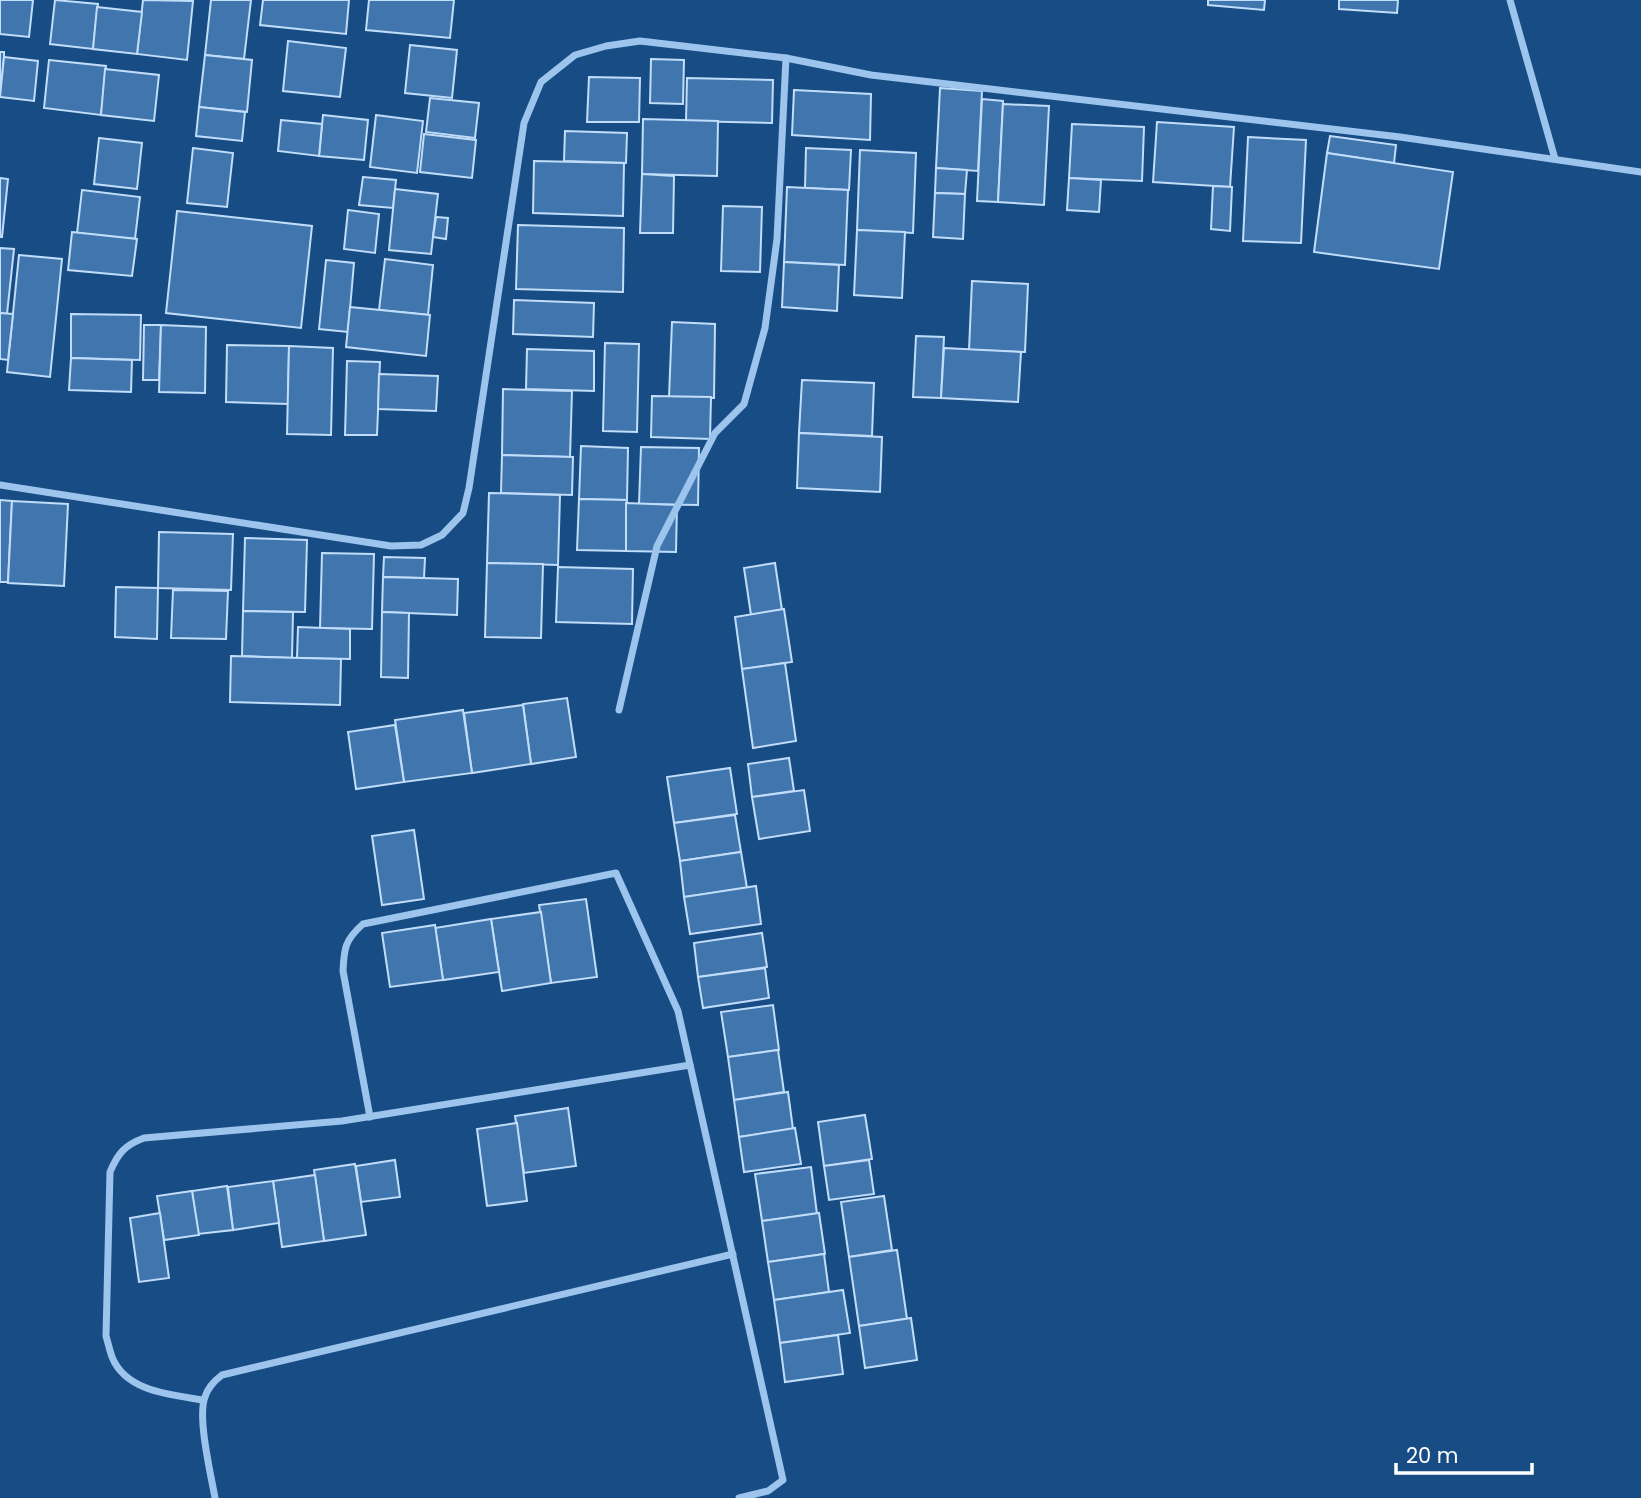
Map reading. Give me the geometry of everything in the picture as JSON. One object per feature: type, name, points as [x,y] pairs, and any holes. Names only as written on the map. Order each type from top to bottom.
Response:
[{"type":"street","points":[[1510,0],[1555,159]]},
{"type":"street","points":[[0,485],[391,546],[421,545],[442,535],[463,513],[469,488],[524,123],[541,82],[575,55],[606,46],[640,41],[786,58],[871,75],[1400,137],[1641,172]]},
{"type":"street","points":[[619,710],[657,546],[715,433],[744,404],[765,328],[777,239],[786,58]]},
{"type":"street","points":[[370,1117],[343,971],[344,951],[349,936],[363,924],[616,873],[678,1011],[783,1480],[768,1491],[739,1498]]},
{"type":"street","points":[[203,1400],[161,1393],[129,1379],[113,1360],[106,1336],[110,1172],[117,1154],[129,1143],[144,1138],[370,1117],[690,1065]]},
{"type":"street","points":[[215,1498],[204,1428],[203,1400],[212,1383],[222,1375],[733,1254]]},
{"type":"building","points":[[0,0],[33,0],[29,37],[0,34]]},
{"type":"building","points":[[55,0],[98,4],[93,49],[50,44]]},
{"type":"building","points":[[143,0],[193,1],[187,60],[137,54]]},
{"type":"building","points":[[211,0],[251,0],[244,59],[205,55]]},
{"type":"building","points":[[263,0],[349,0],[346,34],[260,25]]},
{"type":"building","points":[[369,0],[454,0],[450,38],[366,30]]},
{"type":"building","points":[[1208,0],[1265,0],[1264,10],[1208,5]]},
{"type":"building","points":[[1339,0],[1398,0],[1397,13],[1339,9]]},
{"type":"building","points":[[97,7],[142,12],[137,54],[93,49]]},
{"type":"building","points":[[288,41],[346,48],[340,97],[283,91]]},
{"type":"building","points":[[410,45],[457,50],[452,98],[405,93]]},
{"type":"building","points":[[0,52],[4,52],[4,57],[0,97]]},
{"type":"building","points":[[205,55],[252,60],[247,112],[199,107]]},
{"type":"building","points":[[4,57],[38,61],[34,101],[0,97]]},
{"type":"building","points":[[651,59],[684,60],[683,104],[650,103]]},
{"type":"building","points":[[49,60],[106,66],[101,115],[44,108]]},
{"type":"building","points":[[105,69],[159,75],[154,121],[101,115]]},
{"type":"building","points":[[589,77],[640,78],[639,122],[587,122]]},
{"type":"building","points":[[687,78],[773,80],[772,123],[686,121]]},
{"type":"building","points":[[940,88],[982,91],[978,171],[936,168]]},
{"type":"building","points":[[794,90],[871,94],[870,140],[792,135]]},
{"type":"building","points":[[430,98],[479,103],[475,138],[426,132]]},
{"type":"building","points":[[982,99],[1003,101],[998,202],[977,201]]},
{"type":"building","points":[[1003,104],[1049,106],[1044,205],[998,202]]},
{"type":"building","points":[[199,107],[245,112],[242,141],[196,136]]},
{"type":"building","points":[[323,115],[368,120],[364,160],[319,156]]},
{"type":"building","points":[[376,115],[423,121],[417,173],[370,167]]},
{"type":"building","points":[[643,119],[718,121],[717,176],[642,174]]},
{"type":"building","points":[[281,120],[322,124],[319,156],[278,151]]},
{"type":"building","points":[[1157,122],[1234,127],[1230,187],[1153,182]]},
{"type":"building","points":[[1072,124],[1144,127],[1142,181],[1069,178]]},
{"type":"building","points":[[565,131],[627,133],[626,163],[564,161]]},
{"type":"building","points":[[424,134],[476,140],[472,178],[420,172]]},
{"type":"building","points":[[1330,136],[1396,145],[1394,163],[1327,153]]},
{"type":"building","points":[[1248,137],[1306,140],[1301,243],[1243,241]]},
{"type":"building","points":[[99,138],[142,143],[137,189],[94,184]]},
{"type":"building","points":[[193,148],[233,153],[227,207],[187,203]]},
{"type":"building","points":[[806,148],[851,150],[849,190],[805,188]]},
{"type":"building","points":[[860,150],[916,153],[913,233],[857,230]]},
{"type":"building","points":[[1327,153],[1453,172],[1439,269],[1314,252]]},
{"type":"building","points":[[534,161],[624,163],[623,216],[533,213]]},
{"type":"building","points":[[936,168],[967,170],[965,194],[935,193]]},
{"type":"building","points":[[642,174],[674,176],[673,233],[640,233]]},
{"type":"building","points":[[363,177],[396,180],[393,208],[359,205]]},
{"type":"building","points":[[0,178],[8,179],[2,237],[0,237]]},
{"type":"building","points":[[1069,178],[1101,180],[1099,212],[1067,210]]},
{"type":"building","points":[[1213,186],[1232,187],[1230,231],[1211,229]]},
{"type":"building","points":[[787,187],[848,190],[845,265],[784,262]]},
{"type":"building","points":[[395,189],[438,194],[431,254],[389,250]]},
{"type":"building","points":[[82,190],[140,197],[135,239],[77,233]]},
{"type":"building","points":[[935,193],[965,194],[963,239],[933,237]]},
{"type":"building","points":[[723,206],[762,207],[760,272],[721,271]]},
{"type":"building","points":[[348,210],[379,214],[375,253],[344,249]]},
{"type":"building","points":[[177,211],[312,226],[301,328],[166,313]]},
{"type":"building","points":[[436,217],[448,218],[446,239],[433,237]]},
{"type":"building","points":[[518,225],[624,228],[623,292],[516,289]]},
{"type":"building","points":[[857,230],[905,232],[902,298],[854,295]]},
{"type":"building","points":[[72,232],[137,239],[132,276],[68,270]]},
{"type":"building","points":[[0,248],[14,249],[7,314],[0,313]]},
{"type":"building","points":[[19,255],[62,259],[50,377],[7,372]]},
{"type":"building","points":[[385,259],[433,265],[428,315],[379,310]]},
{"type":"building","points":[[326,260],[354,263],[348,332],[319,329]]},
{"type":"building","points":[[784,262],[839,265],[837,311],[782,307]]},
{"type":"building","points":[[972,281],[1028,284],[1025,352],[969,350]]},
{"type":"building","points":[[514,300],[594,303],[593,337],[513,334]]},
{"type":"building","points":[[350,307],[430,315],[426,356],[346,347]]},
{"type":"building","points":[[0,313],[13,314],[8,360],[0,359]]},
{"type":"building","points":[[71,314],[141,315],[140,360],[71,358]]},
{"type":"building","points":[[672,322],[715,324],[714,398],[669,397]]},
{"type":"building","points":[[144,325],[161,325],[159,380],[143,380]]},
{"type":"building","points":[[161,325],[206,327],[205,393],[159,392]]},
{"type":"building","points":[[916,336],[944,337],[941,398],[913,397]]},
{"type":"building","points":[[605,343],[639,344],[637,432],[603,431]]},
{"type":"building","points":[[227,345],[289,346],[288,404],[226,402]]},
{"type":"building","points":[[289,346],[333,348],[331,435],[287,434]]},
{"type":"building","points":[[944,348],[1021,352],[1018,402],[941,398]]},
{"type":"building","points":[[527,349],[594,351],[594,391],[526,389]]},
{"type":"building","points":[[71,358],[132,360],[131,392],[69,390]]},
{"type":"building","points":[[347,361],[380,362],[377,435],[345,435]]},
{"type":"building","points":[[379,374],[438,376],[436,411],[378,409]]},
{"type":"building","points":[[802,380],[874,383],[872,436],[799,433]]},
{"type":"building","points":[[503,389],[572,391],[570,457],[502,455]]},
{"type":"building","points":[[652,396],[711,397],[710,439],[651,437]]},
{"type":"building","points":[[799,433],[882,437],[880,492],[797,488]]},
{"type":"building","points":[[581,446],[628,448],[627,500],[579,499]]},
{"type":"building","points":[[641,447],[699,448],[698,505],[639,504]]},
{"type":"building","points":[[502,455],[573,457],[572,495],[501,493]]},
{"type":"building","points":[[489,493],[560,495],[558,565],[487,563]]},
{"type":"building","points":[[579,499],[627,500],[626,551],[577,550]]},
{"type":"building","points":[[0,500],[12,501],[8,582],[0,582]]},
{"type":"building","points":[[12,501],[68,504],[64,586],[8,583]]},
{"type":"building","points":[[626,503],[677,505],[676,552],[626,551]]},
{"type":"building","points":[[159,532],[233,534],[231,590],[158,588]]},
{"type":"building","points":[[245,538],[307,540],[305,612],[243,611]]},
{"type":"building","points":[[322,553],[374,554],[372,629],[320,628]]},
{"type":"building","points":[[384,557],[425,558],[424,578],[383,577]]},
{"type":"building","points":[[487,563],[543,564],[541,638],[485,637]]},
{"type":"building","points":[[775,563],[782,610],[751,615],[744,568]]},
{"type":"building","points":[[558,567],[633,569],[632,624],[556,622]]},
{"type":"building","points":[[383,577],[458,579],[457,615],[382,612]]},
{"type":"building","points":[[116,587],[158,588],[157,639],[115,637]]},
{"type":"building","points":[[173,590],[228,591],[226,639],[171,638]]},
{"type":"building","points":[[784,609],[792,662],[742,669],[735,617]]},
{"type":"building","points":[[243,611],[293,612],[292,658],[242,656]]},
{"type":"building","points":[[382,612],[409,613],[408,678],[381,677]]},
{"type":"building","points":[[298,627],[350,629],[350,659],[297,658]]},
{"type":"building","points":[[231,656],[341,659],[340,705],[230,702]]},
{"type":"building","points":[[785,663],[796,741],[753,748],[742,669]]},
{"type":"building","points":[[567,698],[576,757],[531,764],[523,704]]},
{"type":"building","points":[[523,705],[531,764],[472,773],[464,713]]},
{"type":"building","points":[[463,710],[472,773],[404,782],[395,720]]},
{"type":"building","points":[[395,725],[404,782],[356,789],[348,732]]},
{"type":"building","points":[[789,758],[794,791],[752,797],[748,764]]},
{"type":"building","points":[[730,768],[737,814],[674,823],[667,777]]},
{"type":"building","points":[[804,790],[810,831],[759,839],[752,797]]},
{"type":"building","points":[[735,815],[741,852],[680,861],[674,823]]},
{"type":"building","points":[[414,830],[424,899],[382,905],[372,836]]},
{"type":"building","points":[[741,852],[747,888],[684,897],[680,861]]},
{"type":"building","points":[[756,886],[761,924],[690,934],[684,897]]},
{"type":"building","points":[[586,899],[597,977],[551,983],[539,905]]},
{"type":"building","points":[[541,912],[551,983],[502,991],[491,919]]},
{"type":"building","points":[[491,919],[499,972],[443,980],[435,928]]},
{"type":"building","points":[[435,925],[443,980],[390,987],[382,933]]},
{"type":"building","points":[[762,933],[767,967],[698,977],[694,943]]},
{"type":"building","points":[[765,968],[769,998],[703,1008],[698,977]]},
{"type":"building","points":[[773,1005],[779,1050],[728,1057],[721,1012]]},
{"type":"building","points":[[778,1050],[784,1092],[734,1100],[728,1057]]},
{"type":"building","points":[[788,1092],[793,1129],[739,1137],[734,1100]]},
{"type":"building","points":[[568,1108],[576,1166],[524,1173],[515,1116]]},
{"type":"building","points":[[865,1115],[872,1159],[824,1166],[818,1122]]},
{"type":"building","points":[[517,1123],[527,1201],[487,1206],[477,1129]]},
{"type":"building","points":[[795,1128],[801,1164],[744,1172],[739,1137]]},
{"type":"building","points":[[395,1160],[400,1197],[361,1202],[356,1166]]},
{"type":"building","points":[[869,1160],[874,1194],[829,1200],[824,1166]]},
{"type":"building","points":[[355,1164],[366,1235],[324,1241],[314,1170]]},
{"type":"building","points":[[811,1167],[817,1214],[762,1221],[755,1174]]},
{"type":"building","points":[[315,1175],[324,1241],[282,1247],[273,1181]]},
{"type":"building","points":[[273,1181],[279,1223],[233,1230],[228,1187]]},
{"type":"building","points":[[227,1186],[233,1230],[198,1234],[192,1191]]},
{"type":"building","points":[[192,1191],[199,1235],[164,1240],[157,1196]]},
{"type":"building","points":[[884,1196],[892,1250],[849,1257],[841,1202]]},
{"type":"building","points":[[160,1213],[169,1278],[139,1282],[130,1218]]},
{"type":"building","points":[[819,1213],[825,1254],[768,1262],[762,1221]]},
{"type":"building","points":[[897,1250],[907,1319],[859,1326],[849,1257]]},
{"type":"building","points":[[824,1254],[829,1292],[774,1300],[768,1262]]},
{"type":"building","points":[[843,1290],[850,1333],[780,1343],[774,1300]]},
{"type":"building","points":[[911,1318],[917,1360],[865,1368],[859,1326]]},
{"type":"building","points":[[838,1335],[843,1374],[785,1382],[780,1343]]}]
